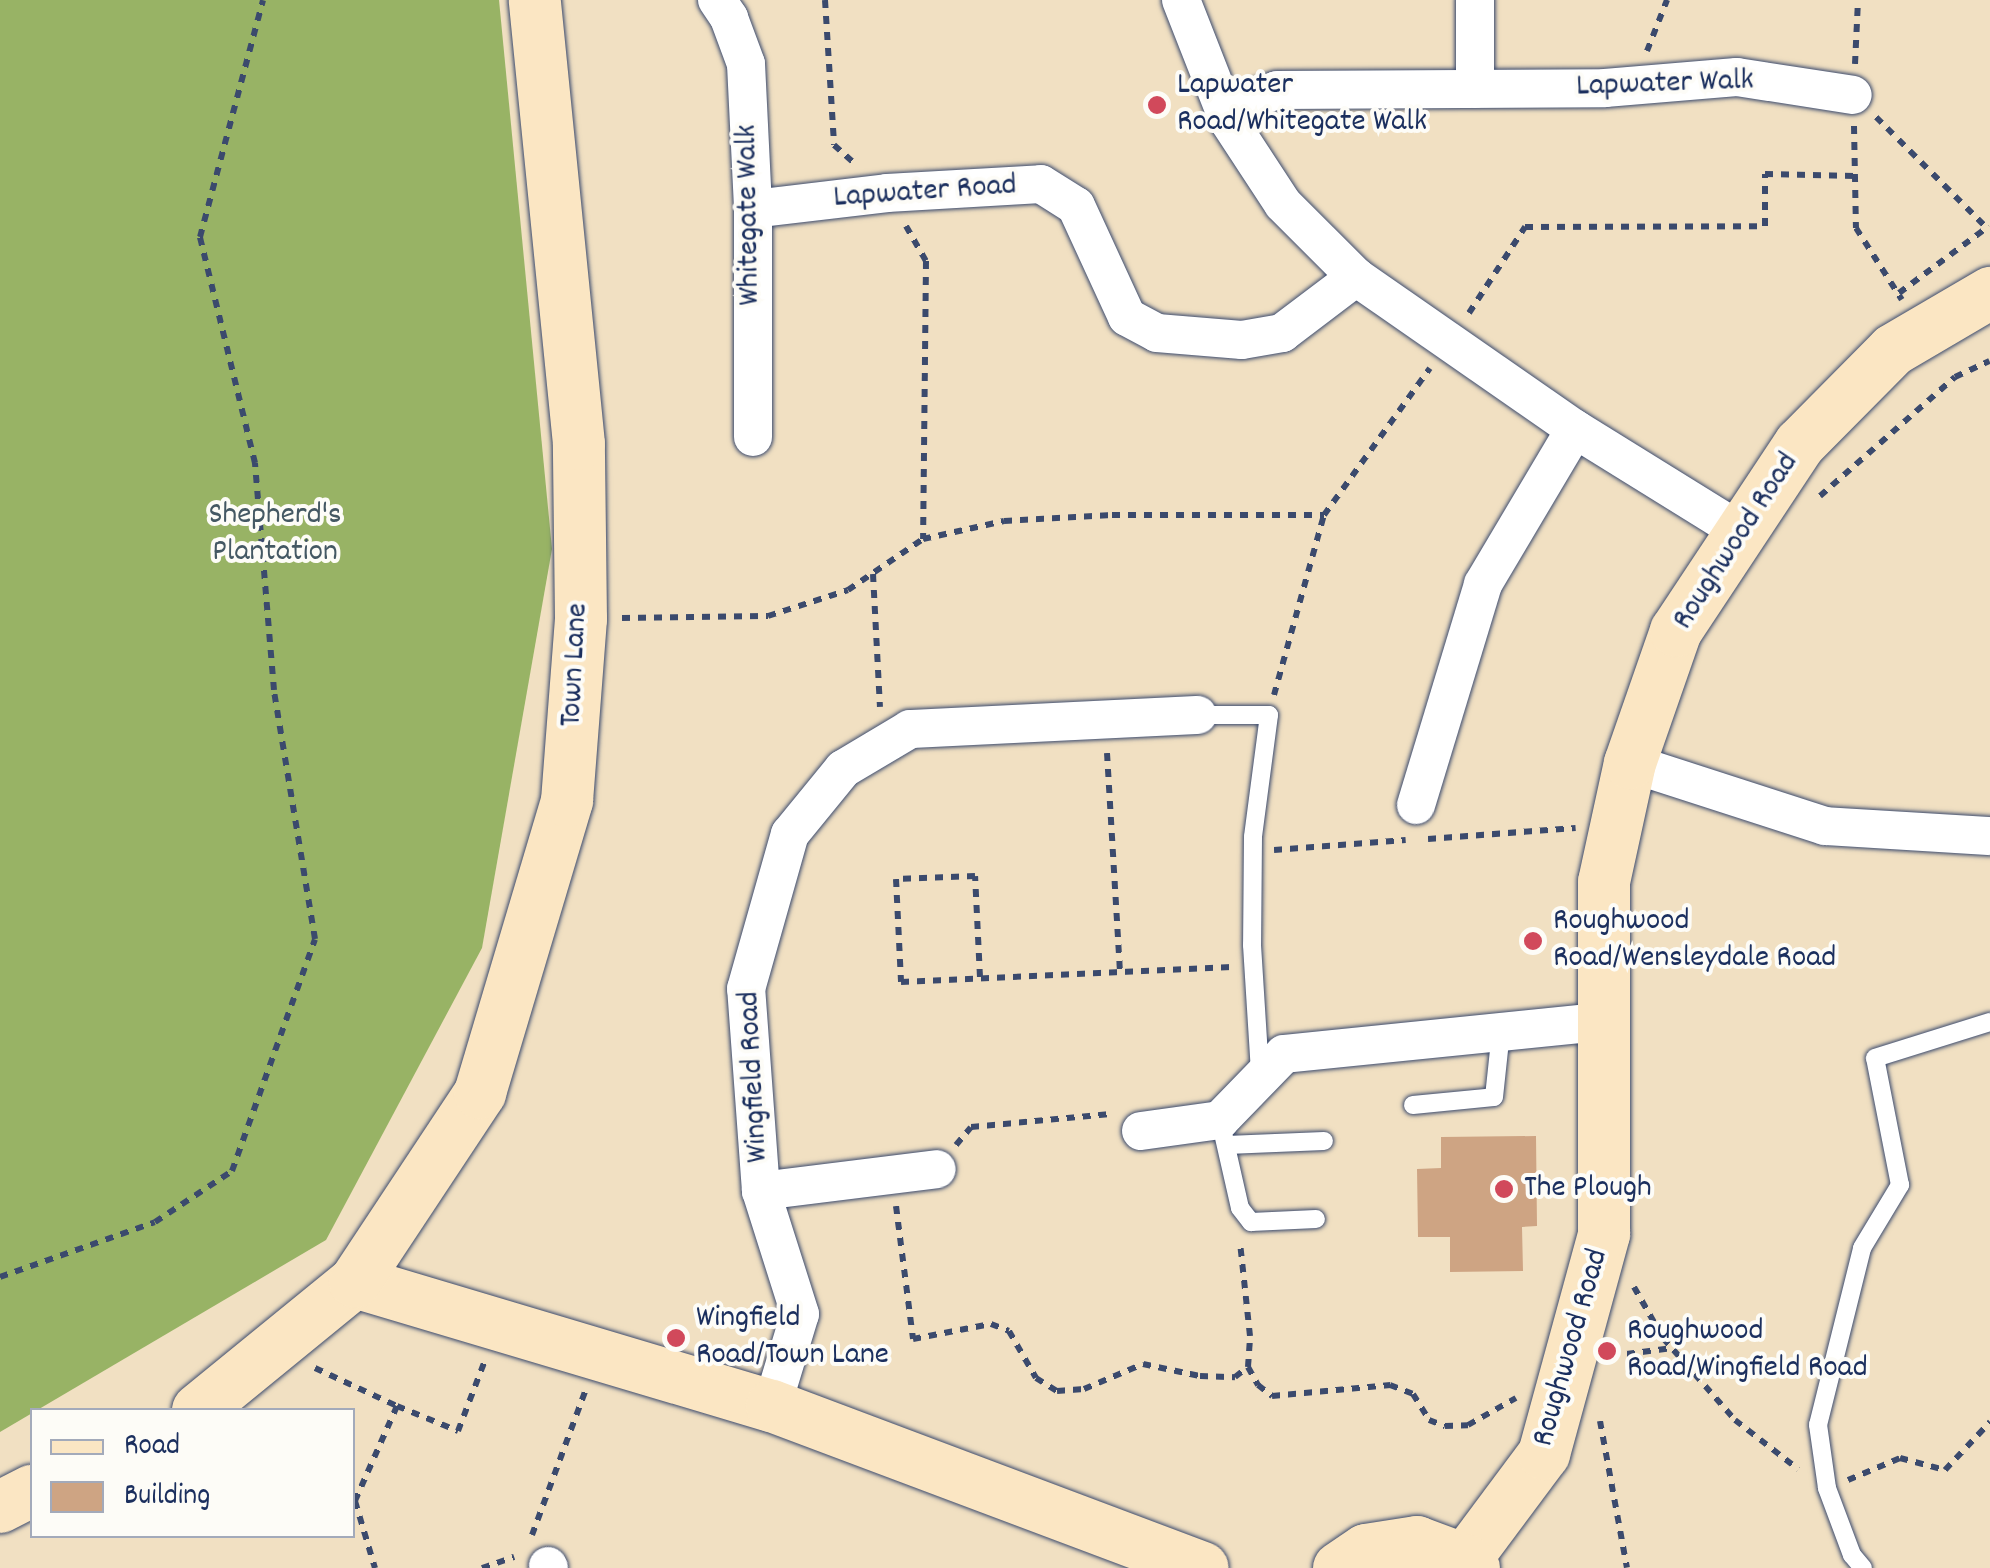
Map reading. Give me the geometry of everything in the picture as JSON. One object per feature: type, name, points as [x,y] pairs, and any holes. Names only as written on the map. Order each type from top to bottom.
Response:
[{"type":"street","name":"Town Lane","points":[[200,1408],[356,1282],[480,1093],[567,801],[581,619],[579,444],[535,0]]},
{"type":"street","name":"Whitegate Walk","points":[[716,0],[729,18],[746,64],[753,209],[753,437]]},
{"type":"street","points":[[1181,0],[1228,120],[1283,204],[1356,277],[1575,429],[1742,532]]},
{"type":"street","points":[[1228,120],[1258,97],[1277,90],[1475,89],[1475,0]]},
{"type":"street","name":"Lapwater Walk","points":[[1475,89],[1634,85],[1737,77],[1854,95]]},
{"type":"street","name":"Lapwater Road","points":[[753,209],[887,193],[1041,184],[1076,206],[1126,316],[1157,333],[1242,340],[1282,333],[1356,277]]},
{"type":"street","name":"Roughwood Road","points":[[1470,1564],[1544,1454],[1588,1368],[1604,1234],[1604,882],[1630,763],[1676,631],[1800,444],[1893,350],[1910,313],[1990,293]]},
{"type":"street","points":[[1416,804],[1483,584],[1575,429]]},
{"type":"street","name":"Wingfield Road","points":[[772,1406],[800,1314],[761,1191],[746,989],[790,834],[843,770],[910,728],[1198,715]]},
{"type":"street","points":[[1630,763],[1825,826],[1990,836]]},
{"type":"street","points":[[1141,1131],[1223,1132],[1261,1078],[1284,1054],[1607,1022]]},
{"type":"street","points":[[761,1191],[936,1169]]},
{"type":"street","points":[[356,1282],[772,1406],[1203,1568]]},
{"type":"street","points":[[0,1507],[30,1492]]},
{"type":"street","points":[[1339,1568],[1366,1550],[1418,1542],[1470,1564]]},
{"type":"lane","points":[[1198,715],[1269,715],[1252,837],[1253,966],[1261,1078]]},
{"type":"lane","points":[[1863,1568],[1852,1555],[1827,1488],[1818,1426],[1862,1248],[1900,1186],[1875,1058],[1990,1022]]},
{"type":"lane","points":[[1413,1105],[1494,1098],[1501,1032]]},
{"type":"lane","points":[[1316,1219],[1251,1222],[1240,1208],[1223,1132],[1324,1140]]},
{"type":"path","points":[[0,1277],[155,1222],[232,1171],[315,938],[274,690],[255,463],[200,237],[263,0]]},
{"type":"path","points":[[825,0],[834,145],[887,193],[926,261],[923,539]]},
{"type":"path","points":[[1634,85],[1667,0]]},
{"type":"path","points":[[1854,95],[1988,227],[1910,313],[1856,228],[1854,95],[1858,0]]},
{"type":"path","points":[[1812,503],[1956,377],[1990,361]]},
{"type":"path","points":[[581,619],[768,616],[848,590],[923,539],[1004,521],[1112,515],[1324,515]]},
{"type":"path","points":[[873,573],[882,745]]},
{"type":"path","points":[[1105,720],[1120,972]]},
{"type":"path","points":[[980,976],[976,876],[896,879],[901,982],[1253,966]]},
{"type":"path","points":[[936,1169],[971,1127],[1132,1112],[1141,1131]]},
{"type":"path","points":[[893,1174],[912,1338],[991,1324],[1010,1331],[1036,1378],[1057,1391],[1084,1388],[1143,1364],[1200,1376],[1236,1377],[1248,1367]]},
{"type":"path","points":[[1240,1208],[1250,1336],[1248,1367],[1258,1385],[1272,1396],[1390,1385],[1413,1394],[1429,1420],[1445,1426],[1468,1426],[1611,1356],[1672,1348]]},
{"type":"path","points":[[1604,1234],[1672,1348],[1734,1420],[1827,1488],[1900,1458],[1946,1470],[1990,1422]]},
{"type":"path","points":[[274,1348],[458,1431],[499,1325]]},
{"type":"path","points":[[482,1568],[525,1554],[599,1355]]},
{"type":"path","points":[[1588,1368],[1627,1568]]},
{"type":"path","points":[[375,1568],[355,1501],[396,1406]]},
{"type":"green space","name":"Shepherd's Plantation","points":[[0,0],[499,0],[552,549],[482,948],[326,1240],[41,1408],[30,1408],[30,1414],[0,1432]]},
{"type":"building","points":[[1536,1136],[1537,1226],[1522,1227],[1523,1271],[1450,1272],[1450,1237],[1418,1237],[1417,1169],[1441,1168],[1441,1137]]},
{"type":"place","name":"Lapwater Road/Whitegate Walk","points":[[1157,105]]},
{"type":"place","name":"Roughwood Road/Wensleydale Road","points":[[1533,941]]},
{"type":"place","name":"The Plough","points":[[1504,1189]]},
{"type":"place","name":"Wingfield Road/Town Lane","points":[[676,1338]]},
{"type":"place","name":"Roughwood Road/Wingfield Road","points":[[1607,1351]]}]
